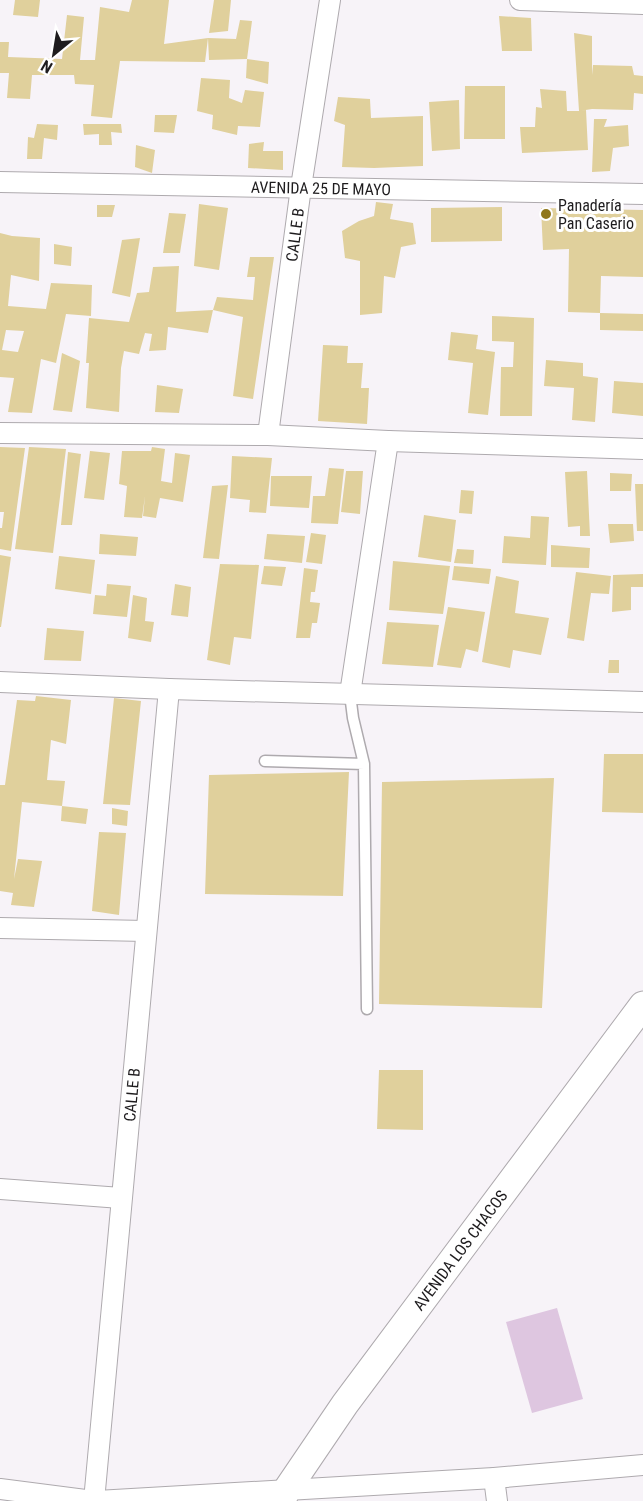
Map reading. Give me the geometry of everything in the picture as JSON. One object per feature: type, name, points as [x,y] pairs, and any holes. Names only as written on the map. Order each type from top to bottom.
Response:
[{"type":"street","name":"CALLE B","points":[[268,435],[301,187],[330,0]]},
{"type":"street","points":[[520,0],[643,4]]},
{"type":"street","name":"AVENIDA 25 DE MAYO","points":[[0,182],[643,194]]},
{"type":"street","points":[[0,433],[268,435],[643,450]]},
{"type":"street","points":[[350,694],[388,441]]},
{"type":"street","points":[[0,682],[643,702]]},
{"type":"street","name":"CALLE B","points":[[94,1501],[168,689]]},
{"type":"street","points":[[0,928],[146,931]]},
{"type":"street","name":"AVENIDA LOS CHACOS","points":[[284,1496],[345,1404],[643,1005]]},
{"type":"street","points":[[0,1189],[121,1198]]},
{"type":"street","points":[[0,1489],[94,1501],[284,1496],[643,1465]]},
{"type":"street","points":[[494,1478],[497,1501]]},
{"type":"lane","points":[[350,694],[364,764],[367,1009]]},
{"type":"lane","points":[[266,760],[364,764]]},
{"type":"shaded area","points":[[557,1308],[583,1399],[532,1413],[506,1322]]},
{"type":"building","points":[[15,0],[40,0],[38,17],[13,15]]},
{"type":"building","points":[[132,0],[169,0],[164,44],[208,38],[205,62],[120,61],[112,118],[91,116],[94,85],[75,84],[74,75],[32,75],[30,99],[7,98],[9,73],[0,73],[0,42],[9,42],[8,57],[62,59],[67,15],[84,17],[80,60],[95,60],[100,7],[129,12]]},
{"type":"building","points":[[214,0],[231,0],[228,31],[209,33]]},
{"type":"building","points":[[499,16],[531,18],[532,51],[502,51]]},
{"type":"building","points":[[240,20],[252,21],[247,59],[209,60],[208,38],[236,39]]},
{"type":"building","points":[[574,33],[592,36],[592,75],[593,65],[632,66],[634,75],[643,76],[643,94],[634,93],[633,110],[579,111]]},
{"type":"building","points":[[247,59],[269,62],[268,84],[246,78]]},
{"type":"building","points":[[201,78],[230,80],[229,98],[242,103],[245,90],[264,92],[260,127],[238,126],[237,135],[212,129],[213,115],[197,111]]},
{"type":"building","points":[[465,86],[505,86],[505,139],[464,139]]},
{"type":"building","points":[[540,89],[566,91],[567,111],[586,110],[588,150],[522,153],[520,127],[535,127],[536,107],[542,108]]},
{"type":"building","points":[[338,97],[370,99],[371,118],[423,116],[423,166],[342,167],[345,125],[334,121]]},
{"type":"building","points":[[459,100],[460,149],[432,151],[429,102]]},
{"type":"building","points":[[155,115],[177,115],[174,133],[154,132]]},
{"type":"building","points":[[594,119],[607,119],[604,127],[628,125],[629,146],[613,148],[610,171],[592,172]]},
{"type":"building","points":[[37,124],[58,125],[57,140],[44,138],[42,159],[27,159],[28,137],[34,138]]},
{"type":"building","points":[[83,124],[121,124],[122,133],[111,132],[112,145],[99,145],[99,134],[84,135]]},
{"type":"building","points":[[264,142],[263,151],[283,151],[283,170],[248,168],[249,144]]},
{"type":"building","points":[[136,145],[155,150],[152,173],[135,167]]},
{"type":"building","points":[[376,202],[393,204],[390,219],[413,223],[416,244],[401,247],[395,278],[384,276],[382,313],[360,315],[360,261],[345,258],[342,231],[359,221],[374,216]]},
{"type":"building","points":[[199,204],[228,208],[219,270],[194,266]]},
{"type":"building","points":[[97,205],[115,205],[112,217],[97,217]]},
{"type":"building","points":[[502,207],[502,241],[431,242],[431,208]]},
{"type":"building","points":[[541,208],[643,210],[643,277],[601,276],[600,313],[568,312],[569,249],[543,250]]},
{"type":"building","points":[[169,213],[186,214],[180,253],[163,253]]},
{"type":"building","points":[[0,233],[40,238],[39,281],[11,275],[8,306],[46,309],[51,283],[92,285],[91,316],[66,314],[56,363],[41,359],[32,413],[8,412],[14,378],[0,377]],"holes":[[[6,330],[24,331],[18,352],[2,350]]]},
{"type":"building","points":[[140,238],[130,297],[112,293],[122,240]]},
{"type":"building","points":[[54,244],[72,247],[71,266],[54,264]]},
{"type":"building","points":[[250,257],[274,257],[253,399],[233,396],[243,317],[213,310],[217,297],[253,300],[255,277],[247,277]]},
{"type":"building","points":[[179,266],[176,312],[213,310],[208,333],[168,327],[166,350],[149,351],[152,334],[145,333],[139,354],[124,351],[119,412],[86,408],[89,318],[129,322],[137,293],[149,292],[153,267]]},
{"type":"building","points":[[600,313],[643,314],[643,331],[600,330]]},
{"type":"building","points":[[492,316],[534,318],[532,416],[500,416],[501,367],[513,367],[514,342],[492,341]]},
{"type":"building","points":[[451,332],[478,335],[476,349],[495,352],[488,415],[468,413],[473,363],[448,360]]},
{"type":"building","points":[[323,345],[348,346],[347,363],[363,363],[361,388],[369,388],[367,424],[318,421]]},
{"type":"building","points":[[62,353],[80,361],[72,412],[53,410]]},
{"type":"building","points":[[546,360],[583,363],[583,376],[598,378],[595,422],[572,420],[574,388],[544,386]]},
{"type":"building","points":[[614,381],[643,383],[643,416],[612,413]]},
{"type":"building","points":[[157,385],[183,389],[179,413],[155,412]]},
{"type":"building","points":[[0,447],[25,448],[11,551],[0,549],[0,528],[2,528],[4,512],[0,512]]},
{"type":"building","points":[[29,447],[66,449],[53,553],[15,549]]},
{"type":"building","points":[[152,447],[165,449],[161,481],[172,483],[175,453],[190,455],[183,502],[160,498],[156,518],[143,516],[145,496],[142,518],[124,517],[127,486],[119,484],[122,451],[151,451]]},
{"type":"building","points":[[90,451],[110,453],[104,500],[84,498]]},
{"type":"building","points":[[68,452],[81,454],[72,525],[61,525]]},
{"type":"building","points":[[232,456],[272,458],[266,513],[249,512],[250,500],[230,498]]},
{"type":"building","points":[[329,468],[344,469],[338,524],[311,523],[313,496],[325,496]]},
{"type":"building","points":[[346,471],[363,471],[360,514],[341,512]]},
{"type":"building","points":[[587,471],[590,536],[580,536],[580,526],[568,527],[565,472]]},
{"type":"building","points":[[610,473],[632,474],[631,491],[610,491]]},
{"type":"building","points":[[271,476],[312,476],[309,508],[270,506]]},
{"type":"building","points":[[635,484],[643,484],[643,531],[637,531]]},
{"type":"building","points":[[228,485],[219,559],[203,558],[212,486]]},
{"type":"building","points":[[461,490],[474,491],[472,514],[459,513]]},
{"type":"building","points":[[424,515],[456,520],[451,562],[418,557]]},
{"type":"building","points":[[531,516],[549,517],[546,565],[502,563],[504,536],[530,538]]},
{"type":"building","points":[[608,524],[633,524],[634,541],[610,543]]},
{"type":"building","points":[[311,533],[326,535],[322,564],[306,562]]},
{"type":"building","points":[[100,534],[138,537],[136,556],[99,554]]},
{"type":"building","points":[[267,534],[305,536],[302,563],[264,559]]},
{"type":"building","points":[[551,545],[590,548],[589,568],[551,567]]},
{"type":"building","points":[[457,549],[474,550],[473,564],[454,563]]},
{"type":"building","points":[[0,555],[11,557],[1,627],[0,627]]},
{"type":"building","points":[[59,556],[95,560],[91,594],[55,589]]},
{"type":"building","points":[[393,561],[450,566],[443,614],[389,610]]},
{"type":"building","points":[[220,564],[259,565],[251,639],[234,637],[230,665],[207,660]]},
{"type":"building","points":[[264,566],[286,567],[282,586],[261,584]]},
{"type":"building","points":[[454,566],[491,569],[489,584],[452,580]]},
{"type":"building","points":[[304,568],[318,570],[315,592],[311,592],[310,602],[320,603],[317,623],[312,623],[310,638],[296,638]]},
{"type":"building","points":[[576,572],[611,576],[609,594],[591,593],[584,641],[567,638]]},
{"type":"building","points":[[643,574],[643,587],[631,587],[631,610],[612,612],[613,575]]},
{"type":"building","points":[[496,576],[519,581],[515,613],[549,618],[541,655],[513,650],[510,668],[482,662]]},
{"type":"building","points":[[107,584],[131,586],[127,617],[93,614],[95,595],[106,596]]},
{"type":"building","points":[[175,584],[191,587],[188,617],[171,615]]},
{"type":"building","points":[[133,595],[147,598],[145,621],[154,622],[151,642],[128,638]]},
{"type":"building","points":[[448,607],[485,612],[478,652],[466,649],[461,668],[437,665]]},
{"type":"building","points":[[387,622],[439,625],[433,667],[382,664]]},
{"type":"building","points":[[47,628],[84,631],[81,661],[44,660]]},
{"type":"building","points":[[609,660],[619,660],[619,673],[608,673]]},
{"type":"building","points":[[36,696],[71,700],[66,744],[51,740],[47,780],[65,781],[62,806],[22,802],[14,879],[18,859],[42,861],[34,907],[11,905],[13,893],[0,891],[0,785],[5,785],[17,700],[35,701]]},
{"type":"building","points":[[114,698],[141,701],[130,805],[103,804]]},
{"type":"building","points":[[604,754],[643,754],[643,813],[602,812]]},
{"type":"building","points":[[349,772],[343,896],[205,894],[209,775]]},
{"type":"building","points":[[554,778],[542,1008],[379,1004],[382,782]]},
{"type":"building","points":[[62,806],[88,809],[86,824],[61,821]]},
{"type":"building","points":[[112,808],[128,811],[127,826],[112,824]]},
{"type":"building","points":[[99,832],[126,833],[119,915],[92,911]]},
{"type":"building","points":[[379,1070],[423,1070],[423,1130],[377,1129]]},
{"type":"place","name":"Panadería Pan Caserio","points":[[546,214]]}]
